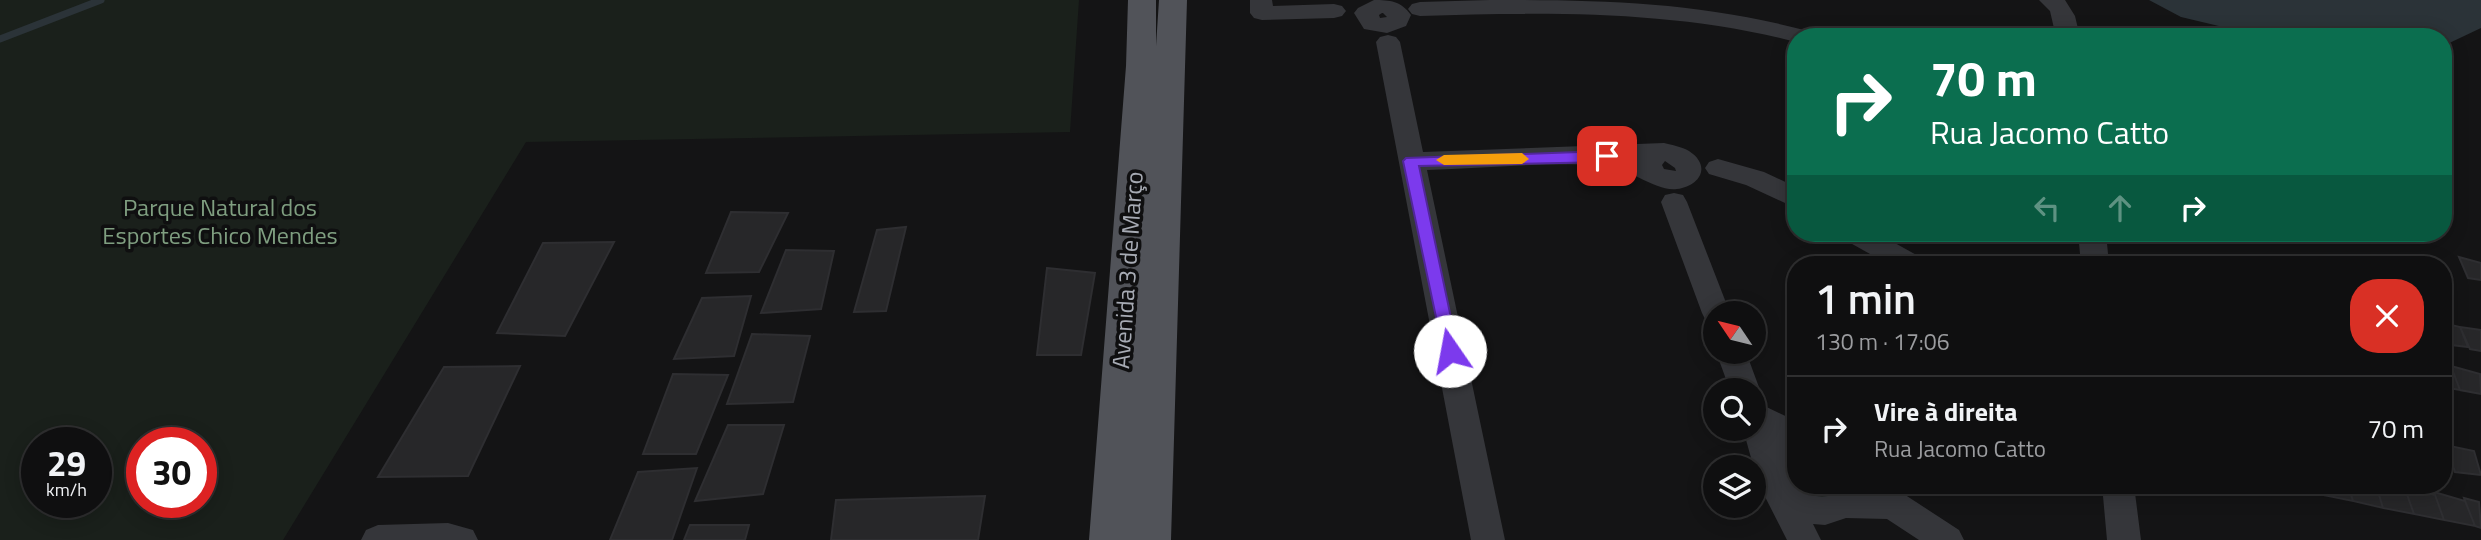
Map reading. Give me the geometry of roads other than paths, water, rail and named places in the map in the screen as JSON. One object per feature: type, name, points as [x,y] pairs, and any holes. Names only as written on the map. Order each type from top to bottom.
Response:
[{"type":"main road","name":"Avenida 3 de Março","points":[[1110,540],[1142,0]]},
{"type":"main road","name":"Avenida 3 de Março","points":[[1150,540],[1173,0]]},
{"type":"street","points":[[2053,2],[2066,19],[2067,28]]},
{"type":"street","points":[[1261,7],[1334,10],[1383,21],[1420,9],[1618,3],[1658,6],[1741,19],[1787,32]]},
{"type":"street","points":[[1383,21],[1488,540]]},
{"type":"street","points":[[1411,161],[1607,156],[1669,173],[1718,168],[1755,178],[1787,194]]},
{"type":"street","points":[[1669,173],[1712,301]]},
{"type":"street","points":[[1871,242],[1896,256]]},
{"type":"street","points":[[1766,420],[1787,431]]},
{"type":"street","points":[[1762,441],[1773,479],[1804,540]]},
{"type":"street","points":[[1787,450],[1776,455],[1773,479],[1783,496],[1803,509],[1840,505],[1892,505],[1947,540]]},
{"type":"street","points":[[2119,494],[2123,540]]},
{"type":"street","points":[[378,540],[448,537],[461,540]]},
{"type":"waterway","points":[[0,39],[101,0]]},
{"type":"park label","name":"Parque Natural dos Esportes Chico Mendes","points":[[220,221]]}]
